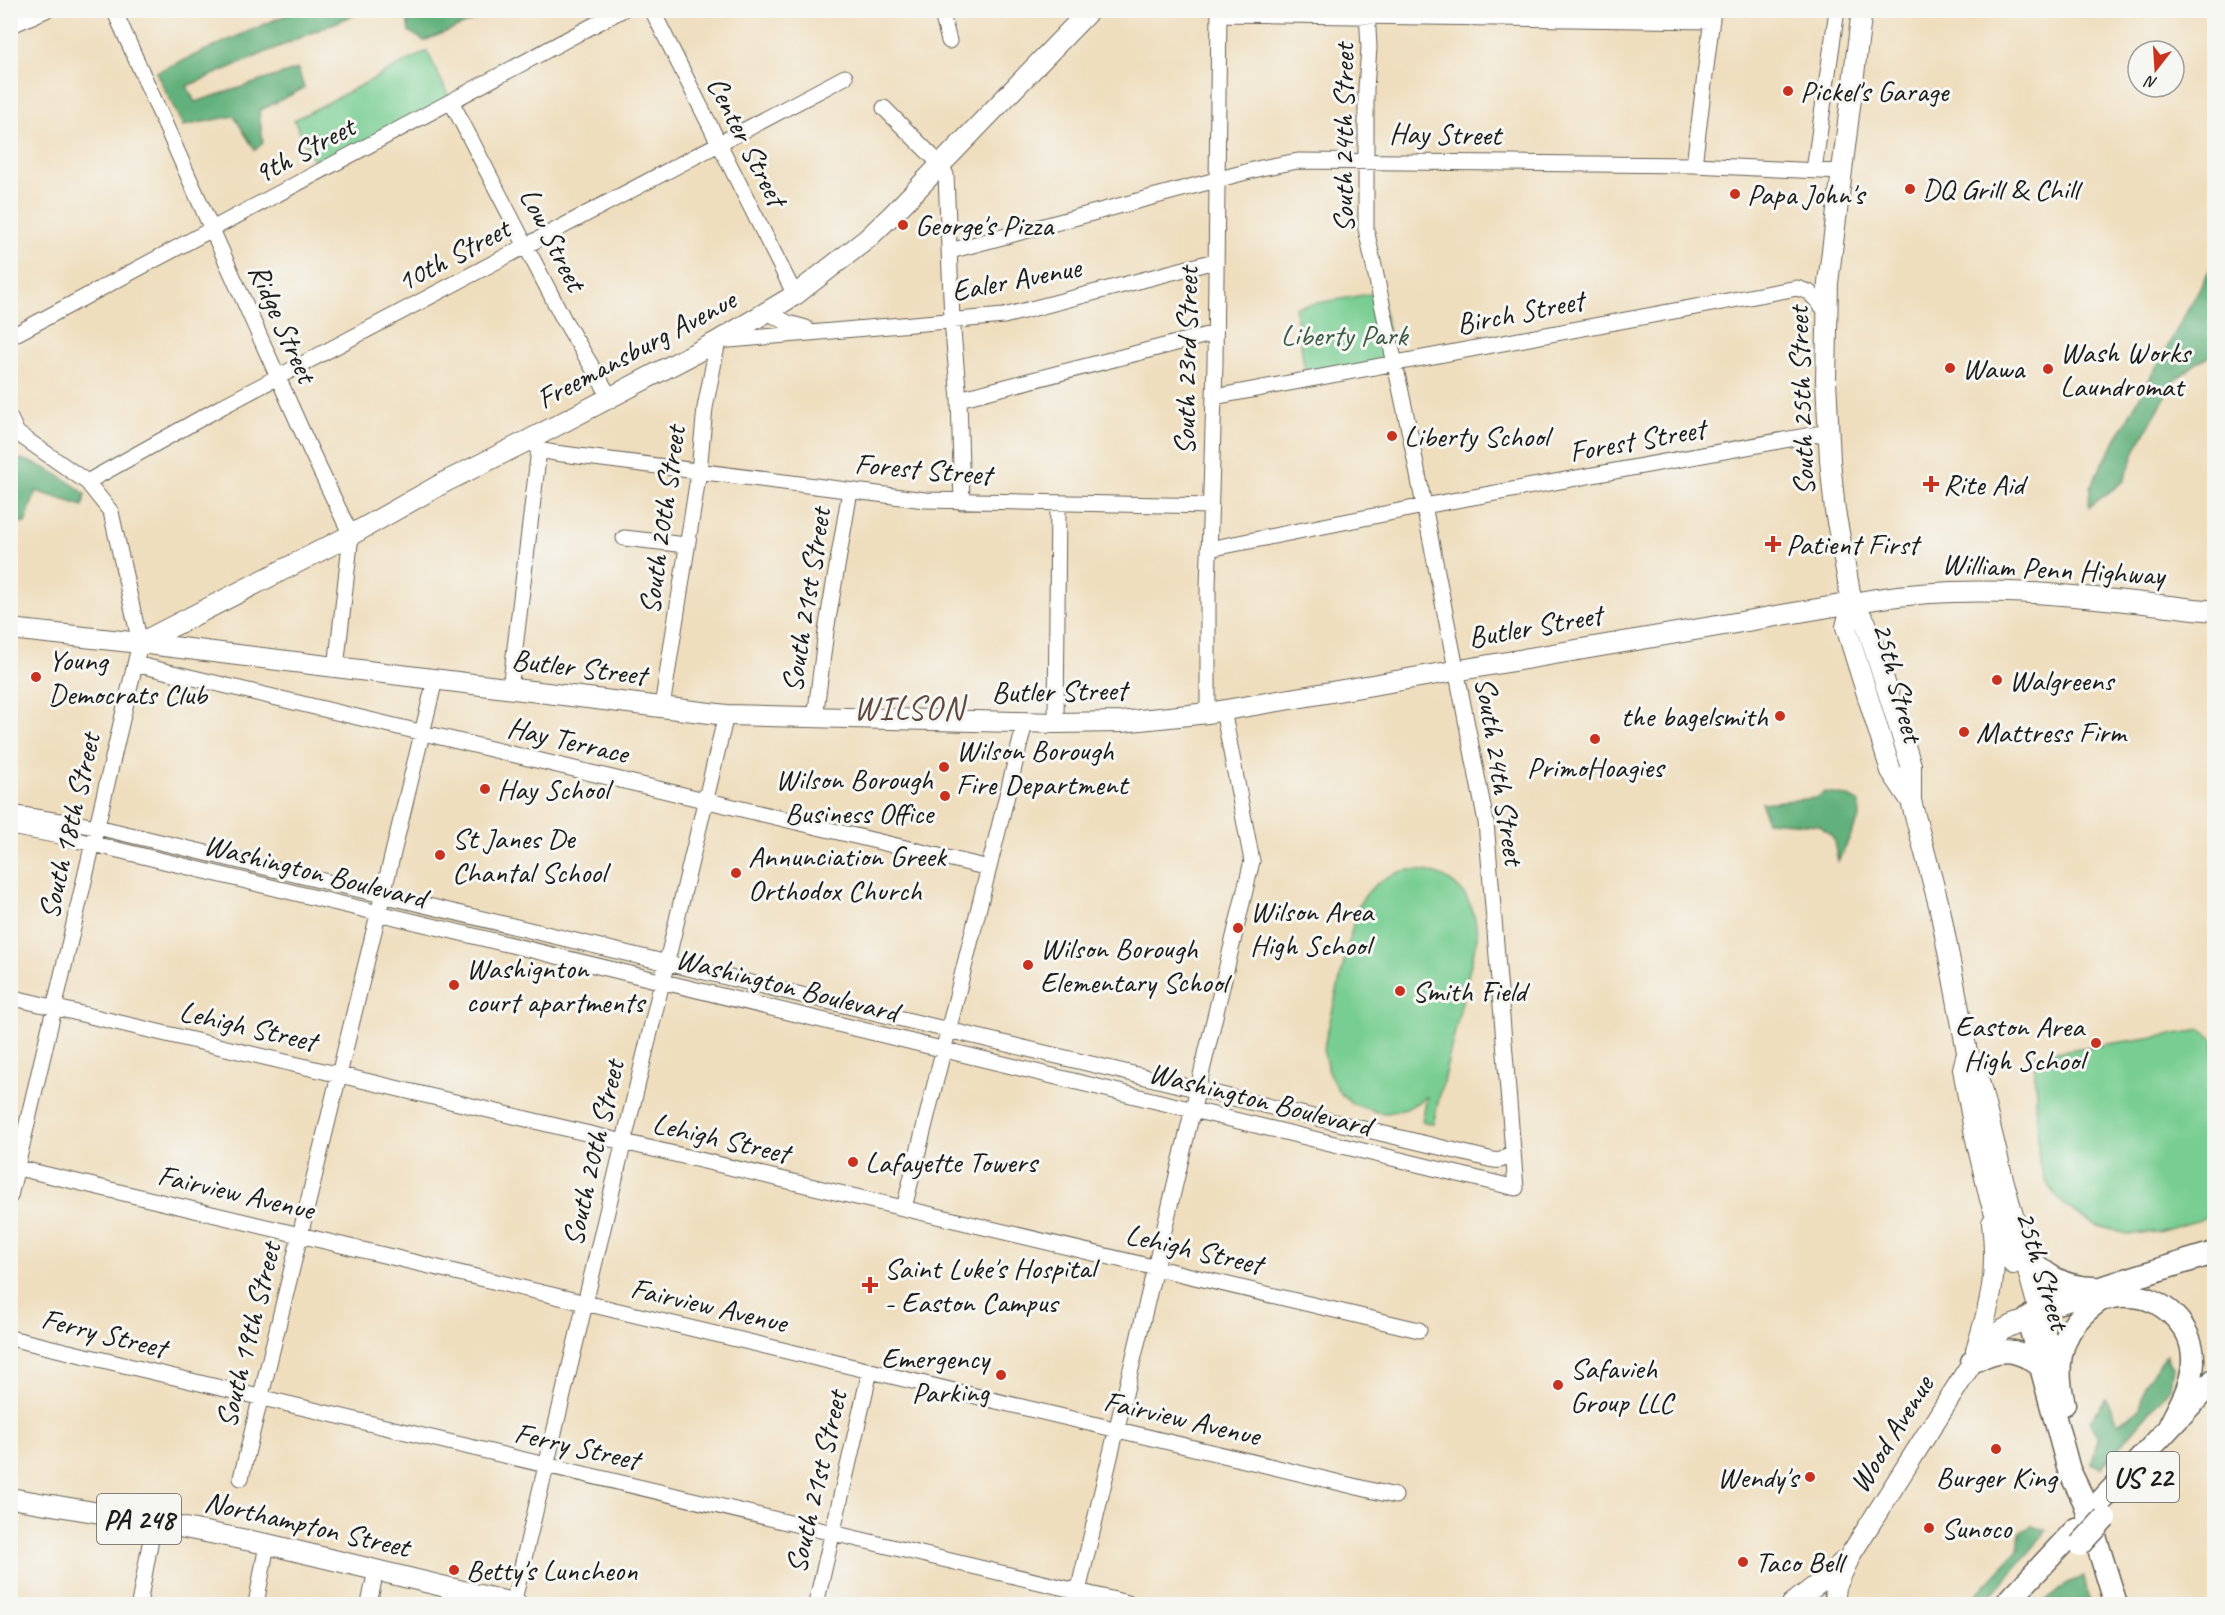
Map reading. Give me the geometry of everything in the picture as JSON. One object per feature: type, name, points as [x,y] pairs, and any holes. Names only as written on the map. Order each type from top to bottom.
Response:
[{"type":"highway","points":[[2036,1315],[2214,1253]]},
{"type":"highway","points":[[2024,1254],[2041,1272],[2059,1282],[2099,1294],[2151,1300],[2171,1313],[2186,1333],[2193,1354],[2188,1387],[2170,1425]]},
{"type":"highway","points":[[2058,1382],[2063,1347],[2069,1331],[2099,1294]]},
{"type":"highway","name":"25th Street","points":[[2036,1315],[2041,1366],[2069,1470],[2097,1507]]},
{"type":"highway","points":[[1972,1362],[1995,1352],[2006,1351],[2024,1355],[2041,1366]]},
{"type":"highway","name":"US 22","points":[[2026,1605],[2078,1537],[2097,1507],[2170,1425],[2214,1380]]},
{"type":"highway","name":"25th Street","points":[[2058,1382],[2081,1467],[2097,1507],[2113,1601]]},
{"type":"highway","name":"US 22","points":[[2097,1507],[2214,1401]]},
{"type":"highway","name":"US 22","points":[[2006,1605],[2078,1537]]},
{"type":"main road","name":"Freemansburg Avenue","points":[[140,643],[351,535],[445,482],[534,445],[610,398],[718,341],[795,295],[867,239],[1090,10]]},
{"type":"main road","name":"South 25th Street","points":[[1852,603],[1835,512],[1828,432],[1827,312],[1862,10]]},
{"type":"main road","name":"William Penn Highway","points":[[1852,603],[1931,591],[1980,590],[2057,594],[2214,611]]},
{"type":"main road","name":"Butler Street","points":[[10,629],[726,715],[1056,723],[1121,722],[1216,712],[1852,603]]},
{"type":"main road","name":"25th Street","points":[[1852,603],[1846,627],[1891,771],[1911,801],[1939,902],[1967,1052],[1976,1068],[2024,1254],[2036,1315]]},
{"type":"main road","name":"25th Street","points":[[1967,1052],[1963,1069],[1990,1199],[2036,1315],[2058,1382]]},
{"type":"main road","points":[[1972,1362],[1994,1286],[1995,1249],[1990,1199]]},
{"type":"main road","name":"Wood Avenue","points":[[1834,1605],[1836,1587],[1851,1554],[1982,1347],[1994,1335],[2012,1324],[2036,1315]]},
{"type":"main road","name":"Northampton Street","points":[[10,1498],[267,1544],[515,1604]]},
{"type":"main road","points":[[1792,1605],[1851,1554]]},
{"type":"street","points":[[10,26],[46,10]]},
{"type":"street","name":"Ridge Street","points":[[114,10],[278,378],[351,535]]},
{"type":"street","name":"9th Street","points":[[10,337],[212,230],[271,196],[452,103],[622,10]]},
{"type":"street","name":"Center Street","points":[[652,10],[795,295]]},
{"type":"street","points":[[941,10],[949,41]]},
{"type":"street","points":[[1814,170],[1837,10]]},
{"type":"street","points":[[1219,12],[1713,16],[1694,165]]},
{"type":"street","name":"South 23rd Street","points":[[1077,1598],[1252,861],[1216,712],[1209,549],[1214,397],[1219,12]]},
{"type":"street","name":"South 24th Street","points":[[1367,14],[1366,229],[1457,669],[1486,822],[1516,1188]]},
{"type":"street","name":"10th Street","points":[[87,482],[223,406],[845,77]]},
{"type":"street","name":"Low Street","points":[[452,103],[564,320],[610,398]]},
{"type":"street","points":[[884,108],[941,165],[945,175],[962,502]]},
{"type":"street","name":"Hay Street","points":[[950,251],[1286,162],[1366,160],[1694,165],[1842,172]]},
{"type":"street","name":"Ealer Avenue","points":[[718,341],[1004,316],[1215,261]]},
{"type":"street","name":"Birch Street","points":[[1214,397],[1797,288],[1809,292],[1827,312]]},
{"type":"street","name":"Ealer Avenue","points":[[767,312],[788,323],[824,330]]},
{"type":"street","points":[[958,399],[1215,333]]},
{"type":"street","name":"South 20th Street","points":[[662,707],[699,471],[705,408],[718,341]]},
{"type":"street","points":[[10,418],[17,433],[87,482],[111,512],[140,643]]},
{"type":"street","name":"Forest Street","points":[[1209,549],[1424,506],[1828,432]]},
{"type":"street","points":[[10,444],[37,448]]},
{"type":"street","points":[[510,689],[534,445]]},
{"type":"street","name":"Forest Street","points":[[534,445],[634,464],[926,500],[1210,506]]},
{"type":"street","name":"South 21st Street","points":[[815,718],[826,632],[850,491]]},
{"type":"street","points":[[1056,723],[1058,503]]},
{"type":"street","points":[[336,668],[351,535]]},
{"type":"street","points":[[624,538],[686,545]]},
{"type":"street","name":"South 18th Street","points":[[10,1196],[14,1167],[55,1008],[140,643]]},
{"type":"street","name":"Hay Terrace","points":[[135,664],[989,867]]},
{"type":"street","name":"South 19th Street","points":[[241,1478],[435,680]]},
{"type":"street","name":"South 20th Street","points":[[515,1604],[726,715]]},
{"type":"street","points":[[904,1208],[1025,723]]},
{"type":"street","name":"Washington Boulevard","points":[[10,813],[97,827],[1499,1161],[1505,1160],[1513,1151]]},
{"type":"street","name":"Washington Boulevard","points":[[10,827],[93,845],[1516,1188]]},
{"type":"street","name":"Lehigh Street","points":[[10,997],[1419,1330]]},
{"type":"street","name":"Fairview Avenue","points":[[14,1167],[1395,1496]]},
{"type":"street","name":"Ferry Street","points":[[10,1338],[832,1533],[1077,1598],[1131,1605]]},
{"type":"street","name":"South 21st Street","points":[[816,1605],[870,1371]]},
{"type":"street","points":[[139,1605],[154,1522]]},
{"type":"street","points":[[256,1605],[267,1544]]},
{"type":"street","points":[[369,1605],[376,1570]]},
{"type":"green space","points":[[297,10],[363,11],[187,86],[195,102],[298,69],[304,88],[259,111],[263,143],[255,150],[234,116],[183,126],[156,72]]},
{"type":"green space","points":[[406,10],[497,11],[424,41],[409,31]]},
{"type":"green space","points":[[427,51],[452,103],[319,172],[294,120]]},
{"type":"green space","points":[[2214,262],[2214,354],[2197,363],[2175,380],[2137,447],[2124,481],[2089,507],[2090,487]]},
{"type":"green space","name":"Liberty Park","points":[[1380,292],[1395,363],[1306,379],[1295,307]]},
{"type":"green space","points":[[11,457],[41,466],[68,481],[85,494],[83,506],[36,491],[25,523],[11,522]]},
{"type":"green space","points":[[1825,792],[1846,796],[1859,802],[1860,817],[1838,861],[1833,837],[1819,825],[1766,821],[1762,803],[1816,798]]},
{"type":"green space","points":[[1407,870],[1436,874],[1448,880],[1466,897],[1476,923],[1477,938],[1433,1124],[1422,1121],[1427,1097],[1406,1109],[1387,1113],[1353,1104],[1339,1092],[1329,1074],[1324,1053],[1357,908],[1366,894],[1378,883]]},
{"type":"green space","points":[[2202,1030],[2214,1040],[2214,1216],[2158,1232],[2127,1234],[2095,1225],[2064,1205],[2047,1183],[2039,1163],[2034,1055]]},
{"type":"green space","points":[[2166,1355],[2173,1367],[2170,1388],[2101,1468],[2092,1463],[2098,1437],[2090,1421],[2106,1399],[2119,1423],[2140,1408],[2144,1384]]},
{"type":"green space","points":[[2032,1526],[2046,1530],[2043,1536],[1984,1604],[1967,1604],[2018,1550],[2020,1532]]},
{"type":"green space","points":[[2084,1576],[2089,1604],[2043,1604],[2067,1583]]},
{"type":"place","name":"Pickel's Garage","points":[[1788,91]]},
{"type":"place","name":"DQ Grill & Chill","points":[[1910,189]]},
{"type":"place","name":"Papa John's","points":[[1735,194]]},
{"type":"place","name":"George's Pizza","points":[[903,225]]},
{"type":"place","name":"Wawa","points":[[1950,368]]},
{"type":"place","name":"Wash Works Laundromat","points":[[2048,369]]},
{"type":"place","name":"Liberty School","points":[[1392,436]]},
{"type":"place","name":"Rite Aid","points":[[1931,484]]},
{"type":"place","name":"Patient First","points":[[1773,544]]},
{"type":"place","name":"Young Democrats Club","points":[[36,677]]},
{"type":"place","name":"Walgreens","points":[[1997,680]]},
{"type":"place","name":"the bagelsmith","points":[[1780,716]]},
{"type":"place","name":"Mattress Firm","points":[[1964,732]]},
{"type":"place","name":"PrimoHoagies","points":[[1595,739]]},
{"type":"place","name":"Wilson Borough Fire Department","points":[[944,767]]},
{"type":"place","name":"Hay School","points":[[485,789]]},
{"type":"place","name":"Wilson Borough Business Office","points":[[945,796]]},
{"type":"place","name":"St Janes De Chantal School","points":[[440,855]]},
{"type":"place","name":"Annunciation Greek Orthodox Church","points":[[736,873]]},
{"type":"place","name":"Wilson Area High School","points":[[1238,928]]},
{"type":"place","name":"Wilson Borough Elementary School","points":[[1028,965]]},
{"type":"place","name":"Washignton court apartments","points":[[454,985]]},
{"type":"place","name":"Smith Field","points":[[1400,991]]},
{"type":"place","name":"Easton Area High School","points":[[2096,1043]]},
{"type":"place","name":"Lafayette Towers","points":[[853,1162]]},
{"type":"place","name":"Saint Luke's Hospital - Easton Campus","points":[[870,1285]]},
{"type":"place","name":"Emergency Parking","points":[[1001,1375]]},
{"type":"place","name":"Safavieh Group LLC","points":[[1558,1385]]},
{"type":"place","name":"Burger King","points":[[1996,1449]]},
{"type":"place","name":"Wendy's","points":[[1810,1477]]},
{"type":"place","name":"Sunoco","points":[[1929,1528]]},
{"type":"place","name":"Taco Bell","points":[[1743,1562]]},
{"type":"place","name":"Betty's Luncheon","points":[[454,1570]]},
{"type":"district","name":"WILSON","points":[[909,708]]}]
